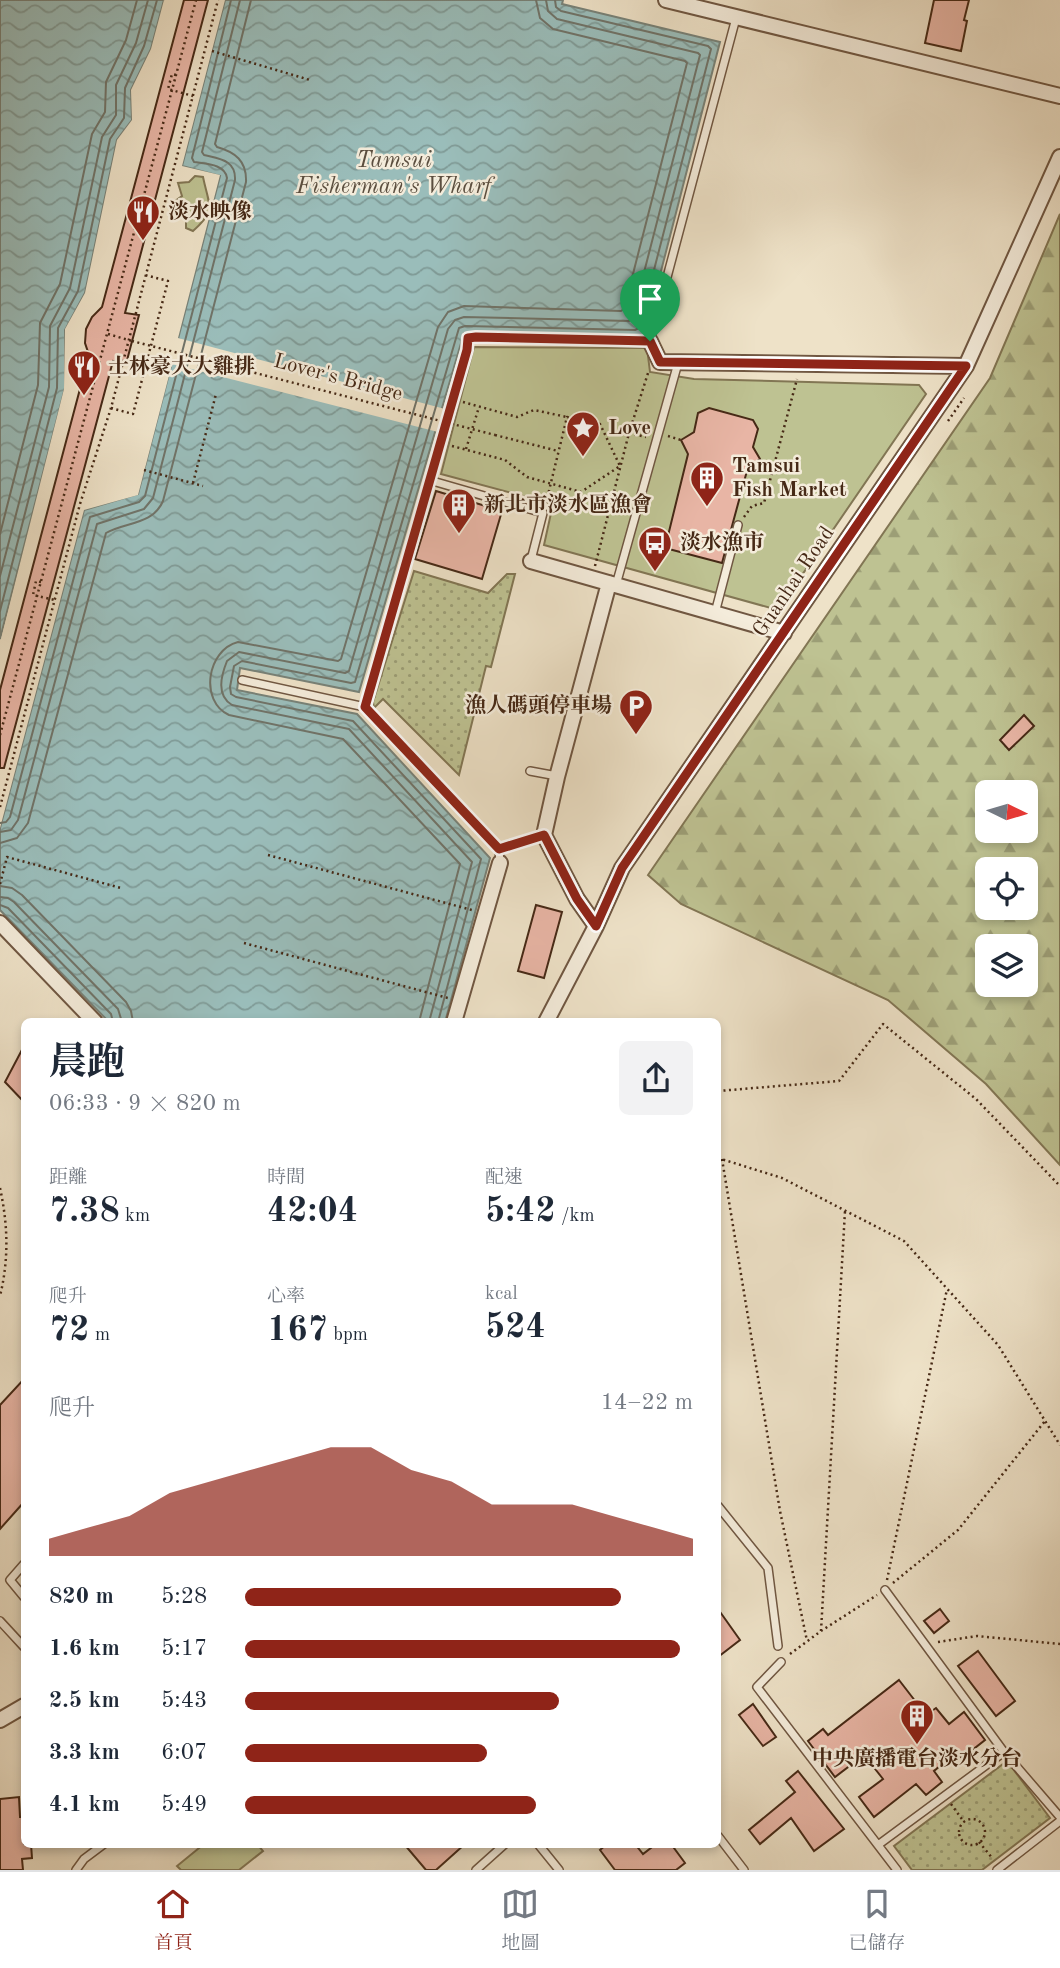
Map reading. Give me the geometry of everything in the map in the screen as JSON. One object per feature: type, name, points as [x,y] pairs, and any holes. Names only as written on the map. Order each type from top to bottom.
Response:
[{"type":"street","points":[[666,0],[1060,96]]},
{"type":"street","name":"Guanhai Road","points":[[548,1018],[596,926],[622,868],[966,366],[1060,157]]},
{"type":"street","points":[[650,341],[660,362],[966,366]]},
{"type":"street","points":[[531,561],[784,633]]},
{"type":"street","points":[[596,926],[577,899],[544,835],[557,776],[613,584]]},
{"type":"street","points":[[455,1018],[499,856]]},
{"type":"street","points":[[0,923],[91,1018]]},
{"type":"street","points":[[0,1720],[21,1708]]},
{"type":"lane","points":[[365,707],[467,350],[468,338],[650,341],[736,18]]},
{"type":"lane","points":[[613,584],[678,363]]},
{"type":"lane","points":[[429,480],[543,513],[531,561]]},
{"type":"lane","points":[[715,613],[738,525]]},
{"type":"lane","points":[[242,680],[365,707],[499,856],[544,835]]},
{"type":"lane","points":[[530,771],[557,776]]},
{"type":"lane","points":[[721,1510],[768,1568],[778,1646]]},
{"type":"lane","points":[[21,1567],[9,1580],[21,1594]]},
{"type":"lane","points":[[885,1590],[1004,1752],[1060,1819],[1000,1869]]},
{"type":"lane","points":[[0,1621],[21,1644]]},
{"type":"lane","points":[[780,1662],[757,1687],[897,1870]]},
{"type":"lane","points":[[878,1845],[1004,1752]]},
{"type":"lane","points":[[721,1841],[739,1868]]},
{"type":"lane","points":[[76,1870],[84,1859],[99,1848]]},
{"type":"lane","points":[[476,1870],[501,1848]]},
{"type":"lane","points":[[541,1848],[559,1870]]},
{"type":"path","points":[[0,735],[196,0]]},
{"type":"path","points":[[0,807],[80,504],[130,340],[218,0]]},
{"type":"path","points":[[212,51],[310,80]]},
{"type":"path","points":[[176,75],[172,74],[168,89],[193,96]]},
{"type":"path","points":[[111,408],[133,414],[168,281],[145,275]]},
{"type":"path","name":"Lover's Bridge","points":[[107,334],[558,451]]},
{"type":"path","points":[[592,578],[620,466],[649,368],[660,362]]},
{"type":"path","points":[[738,525],[752,506],[764,503],[801,362]]},
{"type":"path","points":[[193,483],[216,394]]},
{"type":"path","points":[[453,400],[517,417],[534,410],[600,424],[620,466]]},
{"type":"path","points":[[466,449],[479,407]]},
{"type":"path","points":[[543,513],[567,417]]},
{"type":"path","points":[[629,433],[656,440]]},
{"type":"path","points":[[440,442],[505,460],[527,477],[581,492],[620,466]]},
{"type":"path","points":[[144,470],[204,486]]},
{"type":"path","points":[[41,582],[36,581],[33,595],[55,600]]},
{"type":"path","points":[[268,855],[475,911]]},
{"type":"path","points":[[0,884],[7,857],[121,888]]},
{"type":"path","points":[[244,943],[451,999]]},
{"type":"path","points":[[721,1091],[839,1081],[883,1024],[976,1099],[1060,1186]]},
{"type":"path","points":[[807,1641],[780,1511],[722,1159],[782,1178],[904,1241],[998,1345],[1060,1445]]},
{"type":"path","points":[[0,1188],[7,1244],[0,1296]]},
{"type":"path","points":[[821,1631],[845,1211]]},
{"type":"path","points":[[885,1590],[947,1289]]},
{"type":"path","points":[[780,1662],[821,1631],[885,1590],[958,1530],[1045,1421]]},
{"type":"path","points":[[925,1644],[977,1636],[1060,1644]]},
{"type":"path","points":[[944,1795],[964,1822]]},
{"type":"path","points":[[971,1819],[979,1821],[984,1828],[984,1836],[979,1842],[972,1845],[964,1843],[959,1828],[964,1822],[971,1819]]},
{"type":"path","points":[[979,1842],[1000,1869]]},
{"type":"green space","points":[[195,176],[203,177],[209,207],[206,218],[193,231],[186,228],[186,211],[175,201],[182,196],[178,183],[189,182]]},
{"type":"green space","points":[[1060,214],[1060,1165],[986,1084],[888,1000],[681,904],[648,875],[990,378]]},
{"type":"green space","points":[[474,347],[647,348],[650,372],[694,379],[919,385],[926,394],[778,610],[544,545],[553,504],[441,474]]},
{"type":"green space","points":[[414,571],[488,593],[507,574],[515,574],[491,667],[486,666],[459,775],[383,699],[374,708],[373,702]]},
{"type":"green space","points":[[1007,1761],[1050,1818],[982,1870],[912,1870],[894,1846]]},
{"type":"green space","points":[[199,1848],[260,1848],[263,1851],[239,1870],[181,1870],[177,1866]]},
{"type":"water","points":[[0,0],[164,0],[151,49],[131,90],[132,120],[117,140],[85,293],[65,330],[65,388],[0,639]]},
{"type":"water","name":"Tamsui Fisherman's Wharf","points":[[225,0],[563,0],[562,4],[720,42],[644,337],[464,333],[359,692],[240,668],[237,690],[357,714],[490,858],[446,1018],[105,1018],[0,910],[0,828],[84,510],[138,494],[220,176],[182,166]]},
{"type":"pier","points":[[164,0],[167,1],[154,50],[135,91],[135,121],[120,142],[88,295],[68,330],[68,389],[3,640],[0,643],[64,389],[65,329],[85,293],[117,140],[132,120],[131,90],[151,49]]},
{"type":"pier","points":[[221,0],[225,0],[182,166],[220,175],[178,338],[445,409],[438,432],[172,364],[138,495],[84,510],[0,828],[0,815],[81,509],[135,492],[216,178],[181,169],[179,166]]},
{"type":"building","points":[[184,0],[208,0],[125,313],[139,315],[126,364],[113,361],[4,768],[0,768],[0,690],[89,355],[85,343],[86,329],[92,317],[102,307]]},
{"type":"building","points":[[934,0],[969,0],[961,51],[925,43]]},
{"type":"building","name":"Tamsui Fish Market","points":[[709,408],[753,420],[758,429],[753,447],[760,459],[748,467],[722,563],[665,548],[688,454],[681,440],[694,432],[698,413]]},
{"type":"building","name":"新北市淡水區漁會","points":[[436,491],[502,511],[482,579],[415,559]]},
{"type":"building","points":[[1024,715],[1034,726],[1009,750],[1000,740]]},
{"type":"building","points":[[536,905],[562,912],[544,978],[518,971]]},
{"type":"building","points":[[21,1052],[21,1099],[5,1082]]},
{"type":"building","points":[[21,1382],[21,1505],[0,1529],[0,1405]]},
{"type":"building","points":[[940,1609],[949,1621],[934,1633],[924,1621]]},
{"type":"building","points":[[721,1613],[740,1640],[721,1655]]},
{"type":"building","points":[[978,1651],[1015,1701],[996,1716],[958,1666]]},
{"type":"building","name":"中央廣播電台淡水分台","points":[[899,1680],[926,1715],[936,1708],[949,1724],[964,1712],[985,1740],[962,1758],[957,1752],[934,1771],[942,1782],[926,1795],[916,1784],[874,1817],[859,1797],[883,1779],[864,1755],[835,1777],[808,1741],[823,1729],[828,1735]]},
{"type":"building","points":[[753,1704],[776,1737],[763,1746],[739,1715]]},
{"type":"building","points":[[798,1771],[844,1829],[814,1851],[791,1818],[760,1844],[749,1830],[795,1792],[786,1781]]},
{"type":"building","points":[[19,1797],[21,1848],[31,1848],[32,1858],[22,1859],[23,1870],[0,1870],[0,1799]]},
{"type":"building","points":[[407,1848],[461,1848],[436,1870],[426,1870]]},
{"type":"building","points":[[638,1848],[643,1854],[651,1848],[674,1848],[685,1863],[676,1870],[615,1870],[600,1850]]},
{"type":"place","name":"淡水映像","points":[[143,242]]},
{"type":"place","name":"士林豪大大雞排","points":[[84,397]]},
{"type":"place","name":"Love","points":[[583,458]]},
{"type":"place","name":"Tamsui Fish Market","points":[[707,508]]},
{"type":"place","name":"新北市淡水區漁會","points":[[459,535]]},
{"type":"place","name":"淡水漁市","points":[[655,573]]},
{"type":"place","name":"漁人碼頭停車場","points":[[636,736]]},
{"type":"place","name":"中央廣播電台淡水分台","points":[[917,1746]]},
{"type":"route","points":[[468,338],[650,341],[660,362],[966,366],[622,868],[596,926],[577,899],[544,835],[499,849],[365,707],[467,350],[468,338]]}]
